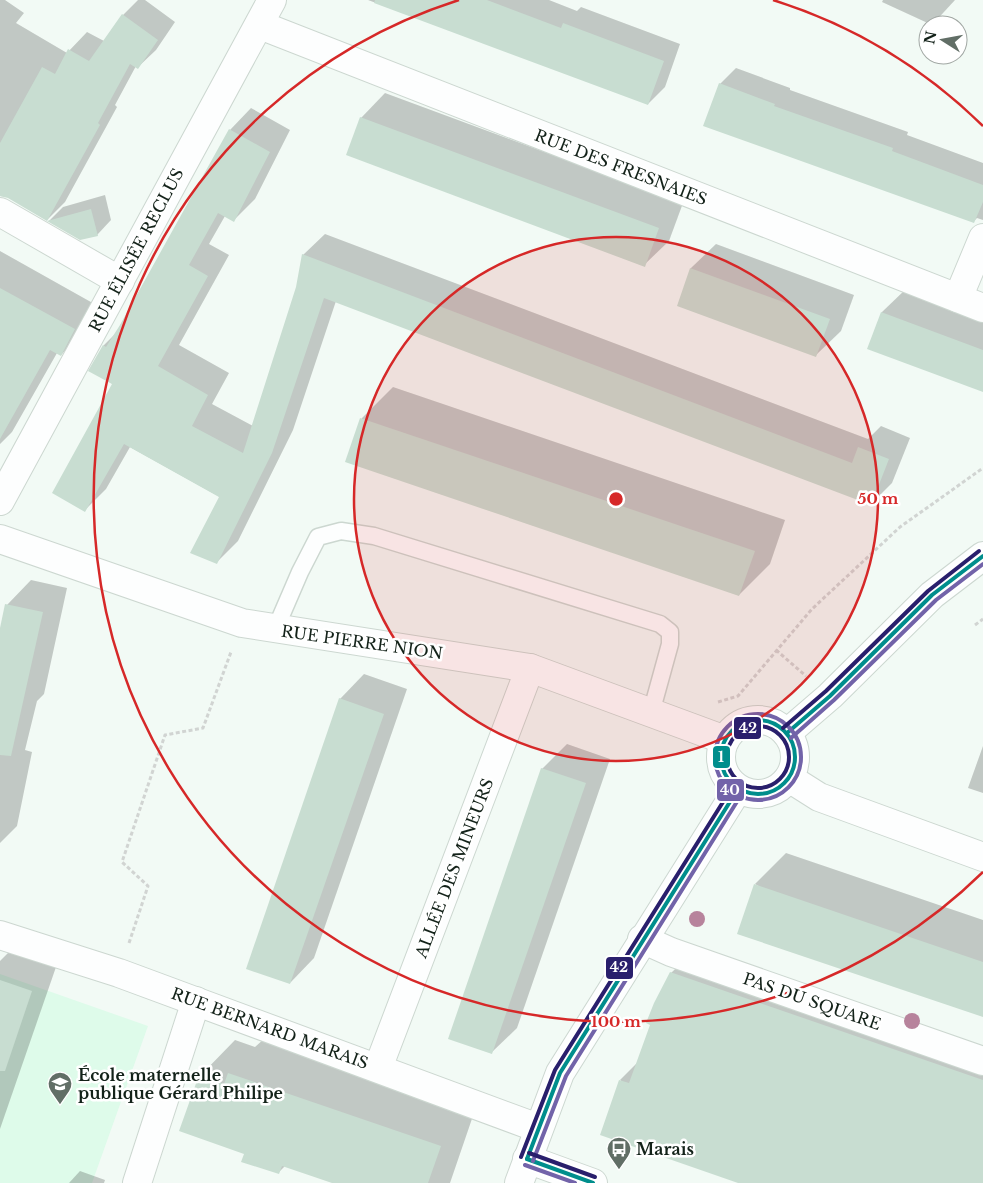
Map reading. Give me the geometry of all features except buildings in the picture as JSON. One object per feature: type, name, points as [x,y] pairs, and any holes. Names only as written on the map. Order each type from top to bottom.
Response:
[{"type":"street","name":"RUE ÉLISÉE RECLUS","points":[[0,501],[272,0]]},
{"type":"street","name":"RUE DES FRESNAIES","points":[[260,25],[971,303]]},
{"type":"street","points":[[0,212],[120,281]]},
{"type":"street","points":[[971,303],[983,238]]},
{"type":"street","name":"RUE PIERRE NION","points":[[0,539],[242,623],[275,630],[316,634],[530,668],[725,740]]},
{"type":"street","points":[[787,733],[830,696],[932,595],[983,556]]},
{"type":"street","name":"ALLÉE DES MINEURS","points":[[378,1068],[530,668]]},
{"type":"street","points":[[754,720],[766,721],[777,725],[787,733],[795,755],[794,767],[789,778],[781,786],[760,794],[748,793],[738,789],[724,772],[721,762],[725,740],[737,727],[754,720]]},
{"type":"street","points":[[789,778],[819,797],[983,857]]},
{"type":"street","points":[[593,1183],[523,1171],[560,1073],[738,789]]},
{"type":"street","name":"RUE BERNARD MARAIS","points":[[0,935],[119,973],[538,1128]]},
{"type":"street","name":"PAS DU SQUARE","points":[[642,940],[671,952],[983,1060]]},
{"type":"street","points":[[137,1183],[196,1001]]},
{"type":"lane","points":[[275,630],[300,572],[318,537],[342,531],[374,536],[660,624],[670,632],[670,644],[652,713]]},
{"type":"path","points":[[738,696],[812,609],[900,527],[983,468]]},
{"type":"path","points":[[976,625],[983,619]]},
{"type":"path","points":[[119,973],[148,886],[122,862],[165,735],[203,728],[242,623]]},
{"type":"path","points":[[776,650],[830,696]]},
{"type":"shaded area","name":"École maternelle publique Gérard Philipe","points":[[0,974],[148,1026],[92,1183],[0,1183]]},
{"type":"transit line","name":"42","points":[[783,728],[826,691],[928,591],[979,551]]},
{"type":"transit line","name":"1","points":[[787,733],[830,696],[932,595],[983,556]]},
{"type":"transit line","name":"40","points":[[791,738],[834,700],[936,600],[983,564]]},
{"type":"transit line","name":"40","points":[[758,714],[774,717],[782,721],[794,733],[798,741],[801,757],[798,773],[794,781],[782,793],[774,797],[758,800],[742,797],[734,793],[722,781],[718,773],[715,757],[718,741],[722,733],[734,721],[742,717],[758,714]]},
{"type":"transit line","name":"1","points":[[758,720],[772,723],[784,731],[792,743],[795,757],[792,771],[784,783],[772,791],[758,794],[744,791],[732,783],[724,771],[721,757],[724,743],[732,731],[744,723],[758,720]]},
{"type":"transit line","name":"42","points":[[758,726],[770,729],[780,735],[786,745],[789,757],[786,769],[780,779],[770,785],[758,788],[746,785],[736,779],[730,769],[727,757],[730,745],[736,735],[746,729],[758,726]]},
{"type":"transit line","name":"42","points":[[521,1157],[555,1070],[733,786]]},
{"type":"transit line","name":"1","points":[[527,1159],[560,1073],[738,789]]},
{"type":"transit line","name":"40","points":[[533,1161],[566,1076],[743,792]]},
{"type":"transit line","name":"42","points":[[529,1153],[595,1177]]},
{"type":"transit line","name":"1","points":[[527,1159],[593,1183]]},
{"type":"transit line","name":"40","points":[[525,1165],[575,1183]]},
{"type":"place","name":"École maternelle publique Gérard Philipe","points":[[60,1105]]},
{"type":"place","name":"Marais","points":[[619,1170]]}]
